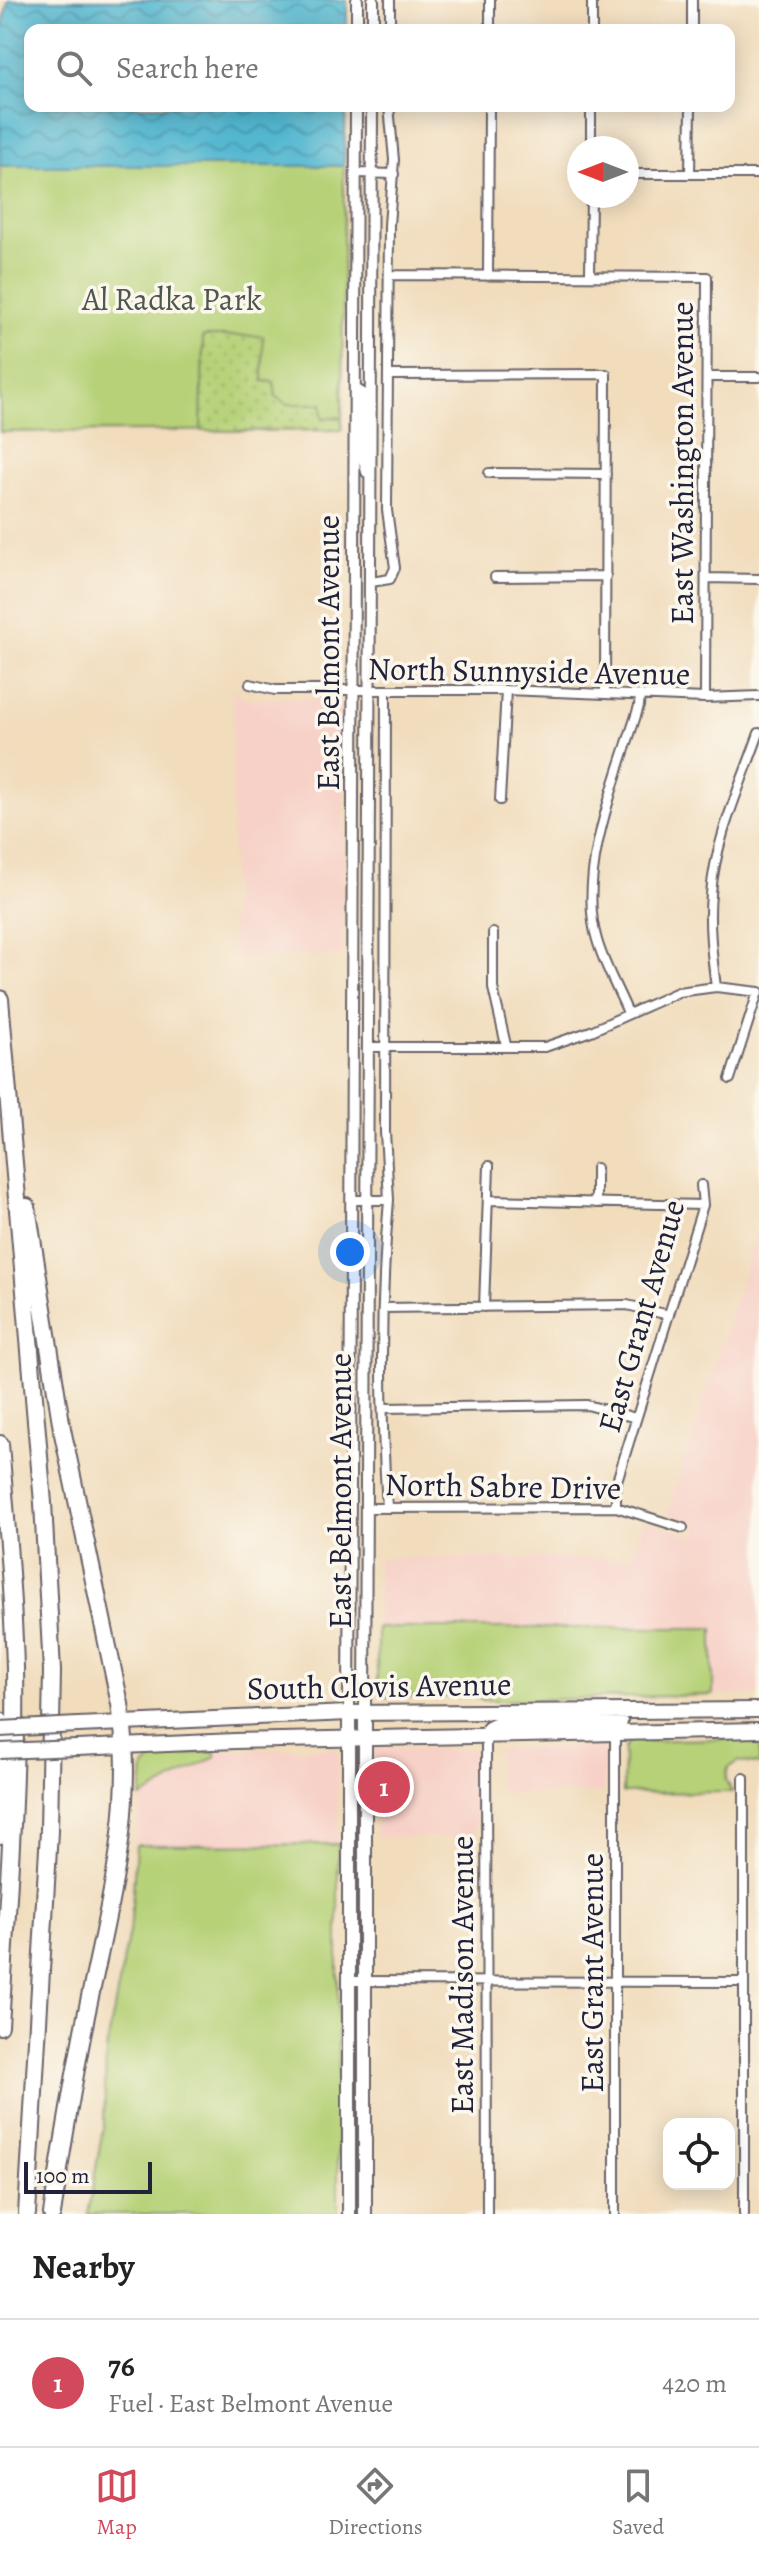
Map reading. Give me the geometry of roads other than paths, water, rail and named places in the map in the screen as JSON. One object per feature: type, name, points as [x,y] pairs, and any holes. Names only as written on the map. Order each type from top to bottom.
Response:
[{"type":"highway","points":[[0,999],[45,1529],[52,1671],[49,1831],[27,2214]]},
{"type":"highway","points":[[7,1077],[62,1429],[123,1722],[125,1746],[121,1830],[109,1914],[78,2058],[52,2214]]},
{"type":"highway","points":[[0,1444],[12,1601],[15,1707],[12,1830],[0,2026]]},
{"type":"highway","points":[[0,1721],[3,1982]]},
{"type":"main road","name":"South Clovis Avenue","points":[[0,1729],[349,1713],[759,1710]]},
{"type":"main road","points":[[543,1734],[584,1723],[653,1722],[663,1712]]},
{"type":"main road","name":"East Belmont Avenue","points":[[349,1713],[349,2214]]},
{"type":"main road","name":"East Belmont Avenue","points":[[365,1713],[365,2214]]},
{"type":"main road","points":[[486,1736],[489,1729],[498,1724],[553,1724],[592,1713]]},
{"type":"main road","name":"South Clovis Avenue","points":[[0,1751],[365,1738],[759,1730]]},
{"type":"street","points":[[357,0],[357,24]]},
{"type":"street","points":[[373,0],[373,24]]},
{"type":"street","points":[[390,0],[390,24]]},
{"type":"street","points":[[490,0],[490,24]]},
{"type":"street","points":[[592,0],[592,24]]},
{"type":"street","points":[[692,0],[692,24]]},
{"type":"street","name":"East Belmont Avenue","points":[[349,1713],[356,112]]},
{"type":"street","name":"East Belmont Avenue","points":[[365,1713],[372,112]]},
{"type":"street","name":"East Belmont Avenue","points":[[371,582],[390,579],[395,568],[387,510],[389,225],[394,174],[389,112]]},
{"type":"street","points":[[488,276],[489,112]]},
{"type":"street","points":[[591,112],[591,136]]},
{"type":"street","points":[[690,174],[691,112]]},
{"type":"street","points":[[356,173],[394,174]]},
{"type":"street","points":[[639,174],[759,174]]},
{"type":"street","points":[[389,275],[590,275],[591,208]]},
{"type":"street","name":"East Washington Avenue","points":[[590,275],[707,277],[705,698]]},
{"type":"street","points":[[388,375],[606,374],[605,694]]},
{"type":"street","points":[[707,377],[759,377]]},
{"type":"street","points":[[355,389],[363,394],[363,455],[371,490]]},
{"type":"street","points":[[489,473],[606,474]]},
{"type":"street","points":[[495,577],[606,576]]},
{"type":"street","points":[[706,578],[759,579]]},
{"type":"street","name":"North Sunnyside Avenue","points":[[250,684],[275,690],[506,690],[705,698],[759,696]]},
{"type":"street","points":[[500,800],[506,690]]},
{"type":"street","name":"East Belmont Avenue","points":[[386,691],[385,1132],[389,1200],[384,1255],[383,1408],[387,1507]]},
{"type":"street","points":[[628,1013],[596,939],[591,904],[594,854],[640,695]]},
{"type":"street","points":[[716,987],[711,944],[711,890],[722,839],[759,733]]},
{"type":"street","points":[[493,933],[493,988],[506,1045]]},
{"type":"street","points":[[368,1047],[557,1044],[678,992],[716,987],[758,992],[730,1079]]},
{"type":"street","points":[[484,1307],[489,1166]]},
{"type":"street","points":[[596,1168],[596,1203]]},
{"type":"street","name":"East Grant Avenue","points":[[616,1507],[616,1484],[703,1205],[701,1185]]},
{"type":"street","points":[[351,1200],[389,1200]]},
{"type":"street","points":[[488,1200],[703,1205]]},
{"type":"street","points":[[383,1308],[627,1305],[669,1315]]},
{"type":"street","points":[[383,1408],[587,1405],[636,1418]]},
{"type":"street","name":"North Sabre Drive","points":[[367,1508],[616,1507],[683,1528]]},
{"type":"street","name":"East Grant Avenue","points":[[615,1732],[615,2214]]},
{"type":"street","name":"East Madison Avenue","points":[[486,1736],[487,2214]]},
{"type":"street","points":[[744,1778],[744,2214]]},
{"type":"street","points":[[349,1981],[744,1982]]},
{"type":"water","points":[[8,0],[347,0],[347,24],[24,24],[24,112],[346,112],[344,166],[0,166],[0,39]]},
{"type":"place","name":"76","points":[[384,1787]]},
{"type":"park label","name":"Al Radka Park","points":[[172,299]]}]
